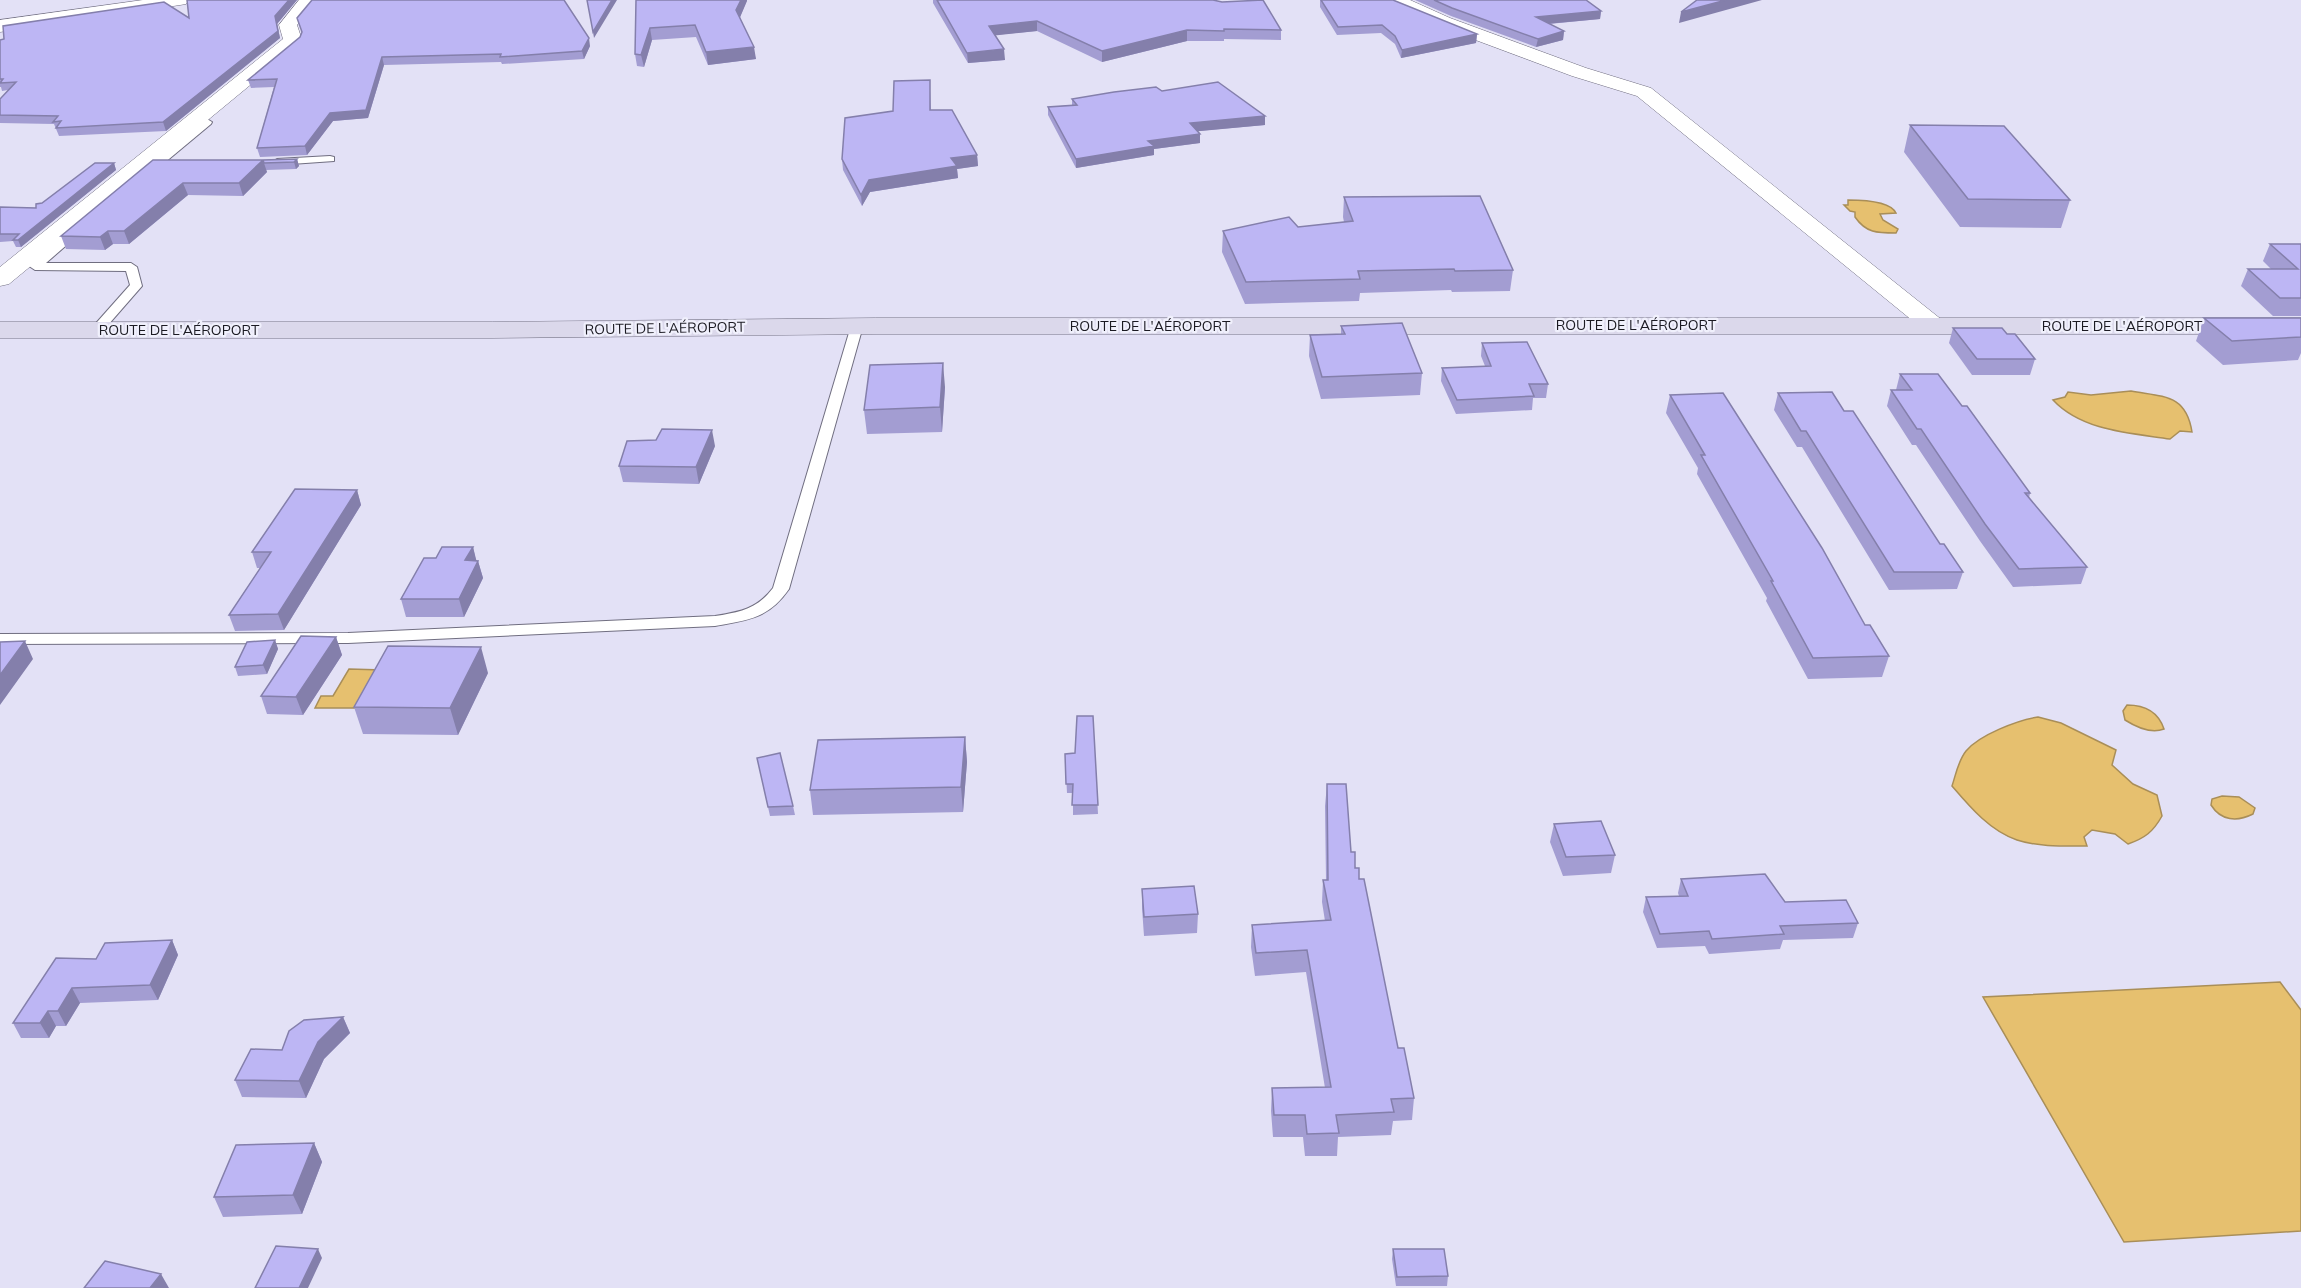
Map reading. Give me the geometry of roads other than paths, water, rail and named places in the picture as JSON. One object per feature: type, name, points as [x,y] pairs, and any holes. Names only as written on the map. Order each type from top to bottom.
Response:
[{"type":"main road","name":"ROUTE DE L'AÉROPORT","points":[[0,330],[103,323],[492,330],[856,326],[2301,326]]},
{"type":"street","points":[[0,26],[180,0]]},
{"type":"street","points":[[0,279],[293,40],[288,25],[309,0]]},
{"type":"street","points":[[1395,0],[1444,22],[1579,72],[1644,92],[1933,325]]},
{"type":"lane","points":[[103,323],[136,286],[131,267],[35,266],[207,122]]},
{"type":"lane","points":[[259,162],[330,159]]},
{"type":"lane","points":[[153,167],[177,166]]},
{"type":"lane","points":[[0,639],[348,638],[715,621],[753,614],[769,606],[781,589],[856,326]]}]
